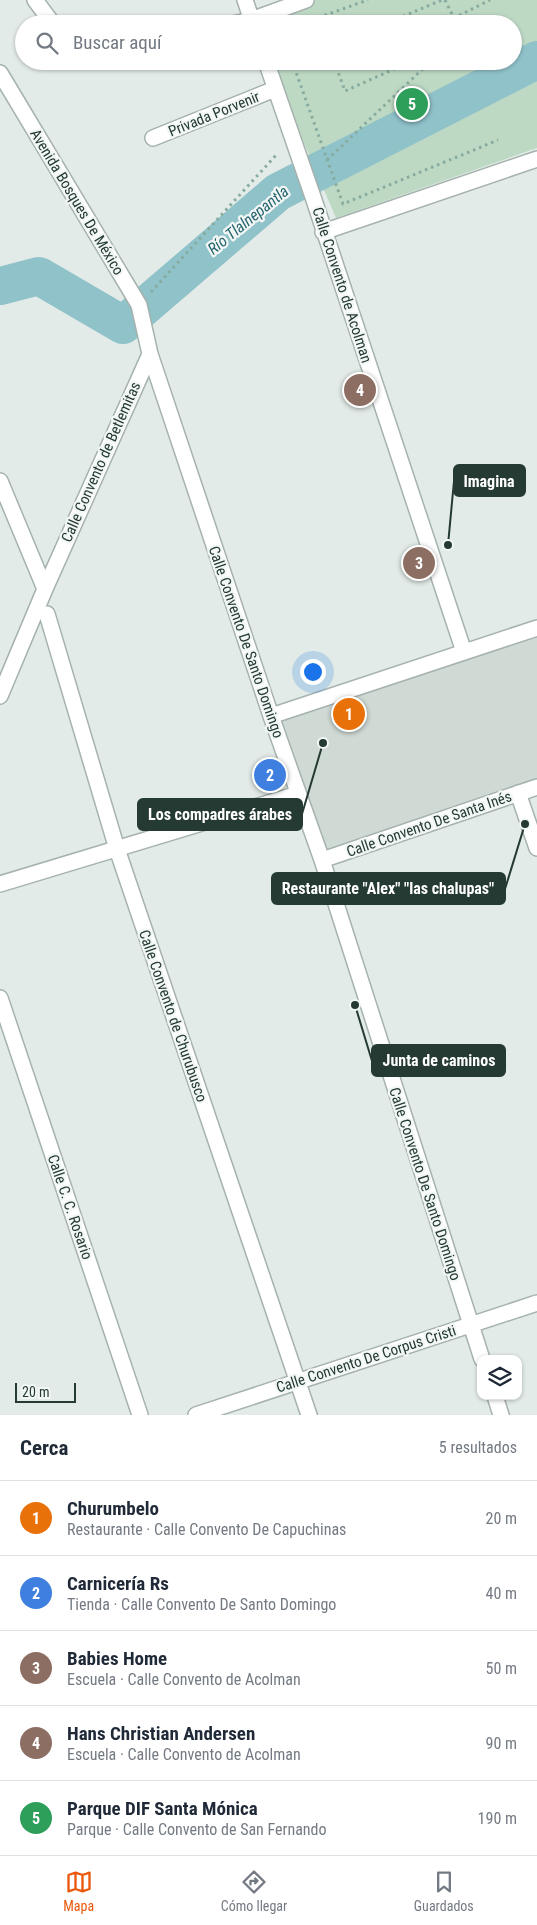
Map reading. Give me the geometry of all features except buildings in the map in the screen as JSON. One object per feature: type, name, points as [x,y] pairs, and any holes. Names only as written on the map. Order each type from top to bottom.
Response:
[{"type":"street","points":[[35,0],[46,15]]},
{"type":"street","points":[[245,0],[250,15]]},
{"type":"street","points":[[269,15],[306,0]]},
{"type":"street","name":"Calle Convento de Acolman","points":[[269,70],[464,652]]},
{"type":"street","name":"Avenida Bosques De México","points":[[0,73],[139,305],[150,354]]},
{"type":"street","name":"Privada Porvenir","points":[[153,138],[275,89]]},
{"type":"street","points":[[323,232],[535,165]]},
{"type":"street","name":"Calle Convento de Betlemitas","points":[[45,589],[150,354]]},
{"type":"street","name":"Calle Convento De Santo Domingo","points":[[150,354],[271,716],[322,860],[481,1355]]},
{"type":"street","points":[[0,481],[45,589],[0,696]]},
{"type":"street","name":"Calle Convento de Churubusco","points":[[47,614],[117,849],[309,1415]]},
{"type":"street","points":[[271,716],[537,628]]},
{"type":"street","name":"Calle Convento De Santa Inés","points":[[322,860],[537,787]]},
{"type":"street","points":[[518,793],[537,848]]},
{"type":"street","points":[[0,884],[298,794]]},
{"type":"street","name":"Calle C. C. Rosario","points":[[0,998],[140,1415]]},
{"type":"street","name":"Calle Convento De Corpus Cristi","points":[[196,1415],[537,1303]]},
{"type":"street","points":[[495,1400],[501,1415]]},
{"type":"path","points":[[326,15],[368,0]]},
{"type":"path","points":[[407,15],[444,0],[452,15]]},
{"type":"path","points":[[460,15],[490,0]]},
{"type":"path","points":[[295,70],[343,204],[498,140]]},
{"type":"path","points":[[337,70],[345,91],[392,70]]},
{"type":"path","points":[[327,160],[422,70]]},
{"type":"path","points":[[139,305],[292,137]]},
{"type":"shaded area","points":[[537,628],[537,788],[322,860],[271,716]]},
{"type":"green space","points":[[309,0],[537,0],[537,148],[336,218],[273,70],[522,70],[522,15],[274,15]]},
{"type":"waterway","name":"Río Tlalnepantla","points":[[522,68],[537,60]]},
{"type":"waterway","name":"Río Tlalnepantla","points":[[0,286],[39,276],[123,325],[278,192],[517,70]]},
{"type":"place","name":"Parque DIF Santa Mónica","points":[[412,104]]},
{"type":"place","name":"Hans Christian Andersen","points":[[360,390]]},
{"type":"place","name":"Imagina","points":[[448,545]]},
{"type":"place","name":"Babies Home","points":[[419,563]]},
{"type":"place","name":"Churumbelo","points":[[349,714]]},
{"type":"place","name":"Los compadres árabes","points":[[323,743]]},
{"type":"place","name":"Carnicería Rs","points":[[270,775]]},
{"type":"place","name":"Restaurante \"Alex\" \"las chalupas\"","points":[[525,824]]},
{"type":"place","name":"Junta de caminos","points":[[355,1005]]}]
